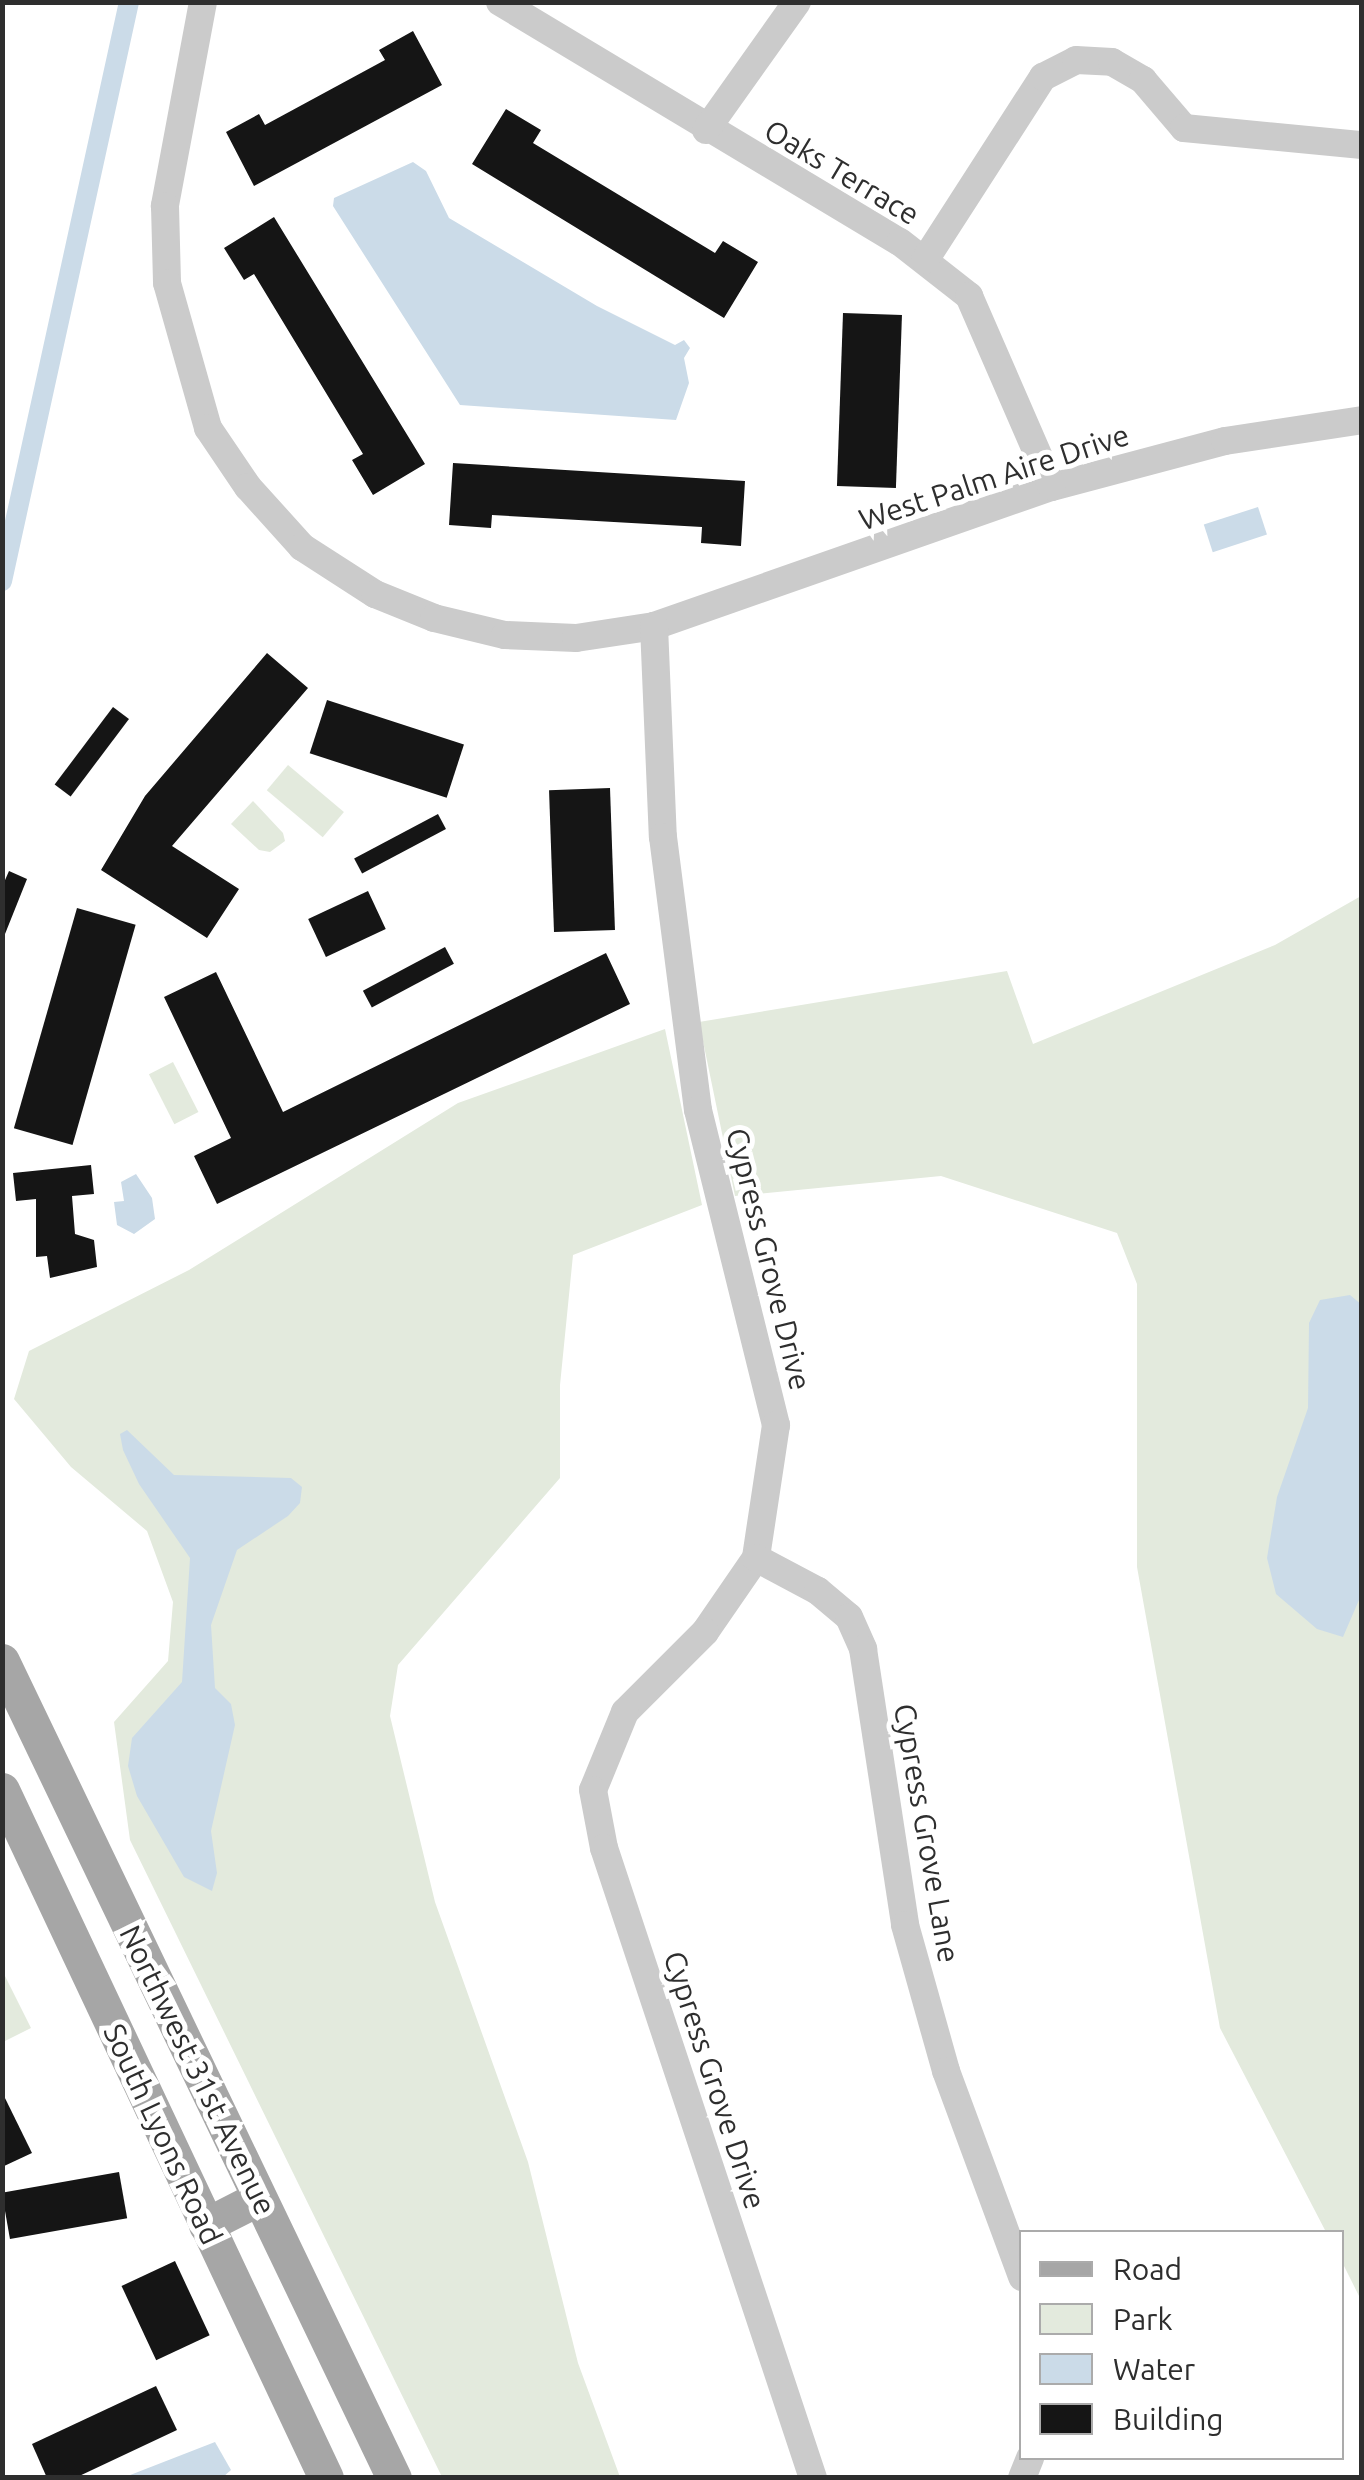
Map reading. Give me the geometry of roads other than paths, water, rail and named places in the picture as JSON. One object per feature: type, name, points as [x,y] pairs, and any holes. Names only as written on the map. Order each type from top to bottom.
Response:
[{"type":"main road","name":"Northwest 31st Avenue","points":[[2,1661],[394,2478]]},
{"type":"main road","name":"South Lyons Road","points":[[2,1790],[326,2478]]},
{"type":"main road","points":[[206,2225],[259,2198]]},
{"type":"street","name":"West Palm Aire Drive","points":[[203,2],[165,206],[167,283],[208,428],[248,487],[302,547],[376,594],[434,618],[505,635],[576,638],[654,626],[1052,487],[1226,441],[1362,420]]},
{"type":"street","name":"Oaks Terrace","points":[[500,2],[925,260],[970,296],[1052,487]]},
{"type":"street","points":[[706,130],[797,2]]},
{"type":"street","points":[[925,260],[1043,77],[1076,60],[1112,62],[1143,80],[1184,128],[1362,145]]},
{"type":"street","name":"Cypress Grove Drive","points":[[654,626],[663,836],[698,1110],[776,1425],[756,1558],[705,1632],[625,1712],[593,1790],[604,1848],[812,2478]]},
{"type":"street","name":"Cypress Grove Lane","points":[[756,1558],[839,1608],[863,1649],[905,1925],[946,2071],[1019,2269]]},
{"type":"water","points":[[413,162],[426,171],[449,218],[597,306],[675,345],[684,340],[690,348],[684,358],[689,383],[676,420],[460,405],[333,206],[334,198]]},
{"type":"water","points":[[1258,507],[1267,535],[1213,552],[1204,525]]},
{"type":"water","points":[[136,1174],[152,1198],[155,1219],[134,1234],[117,1225],[114,1202],[124,1201],[121,1182]]},
{"type":"water","points":[[1350,1295],[1362,1305],[1362,1593],[1343,1637],[1317,1629],[1276,1594],[1267,1558],[1277,1497],[1308,1408],[1309,1323],[1320,1300]]},
{"type":"water","points":[[127,1430],[174,1475],[291,1478],[302,1487],[300,1503],[288,1516],[237,1550],[211,1625],[215,1688],[231,1704],[235,1725],[211,1831],[217,1873],[212,1891],[184,1877],[137,1796],[128,1766],[132,1738],[182,1682],[190,1558],[139,1484],[123,1450],[120,1434]]},
{"type":"water","points":[[215,2442],[231,2470],[223,2477],[125,2477]]},
{"type":"waterway","points":[[2,581],[129,2]]}]
